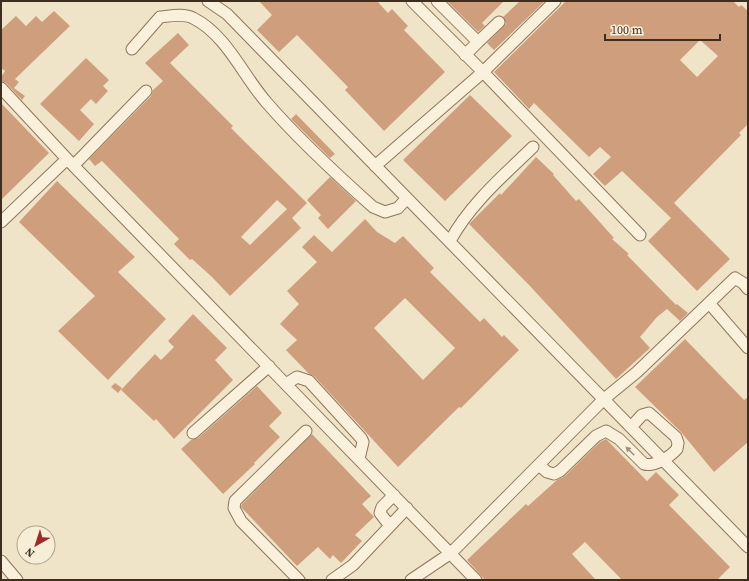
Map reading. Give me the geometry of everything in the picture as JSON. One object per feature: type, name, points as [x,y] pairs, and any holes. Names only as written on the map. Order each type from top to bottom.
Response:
[{"type":"lane","points":[[208,1],[227,14],[748,547]]},
{"type":"lane","points":[[412,1],[483,72],[640,235]]},
{"type":"lane","points":[[437,1],[478,42]]},
{"type":"lane","points":[[375,166],[483,72],[555,1]]},
{"type":"lane","points":[[132,49],[160,17],[178,15],[192,18],[222,43],[266,102],[312,150],[373,207],[385,212],[398,208],[407,198]]},
{"type":"lane","points":[[465,55],[499,22]]},
{"type":"lane","points":[[1,88],[70,162],[476,580]]},
{"type":"lane","points":[[2,219],[70,162],[146,91]]},
{"type":"lane","points":[[450,241],[458,227],[481,198],[533,147]]},
{"type":"lane","points":[[411,580],[451,553],[604,399],[637,372],[735,278],[744,283],[748,290]]},
{"type":"lane","points":[[709,304],[748,348]]},
{"type":"lane","points":[[193,434],[269,366]]},
{"type":"lane","points":[[286,384],[297,377],[308,381],[361,438],[363,442],[359,459]]},
{"type":"lane","points":[[539,465],[547,472],[554,474],[560,471],[596,436],[606,431],[619,439],[644,464],[648,465],[663,460],[673,454],[677,449],[678,443],[671,433],[649,413],[642,415],[631,427]]},
{"type":"lane","points":[[300,580],[240,521],[234,508],[235,501],[245,490],[306,431]]},
{"type":"lane","points":[[390,526],[380,513],[382,507],[394,495]]},
{"type":"lane","points":[[332,580],[353,566],[407,508]]},
{"type":"lane","points":[[1,561],[17,580]]},
{"type":"building","points":[[259,1],[377,1],[388,13],[392,9],[408,26],[404,30],[445,72],[384,131],[345,90],[348,87],[297,35],[279,52],[257,30],[272,15]]},
{"type":"building","points":[[447,1],[504,1],[482,23],[485,26],[478,32]]},
{"type":"building","points":[[520,1],[545,1],[494,50],[487,43],[506,24],[503,17]]},
{"type":"building","points":[[566,1],[733,1],[739,7],[741,5],[748,11],[748,124],[739,133],[741,135],[674,203],[730,259],[697,291],[648,241],[671,218],[622,171],[605,186],[593,174],[611,157],[600,147],[589,157],[534,103],[529,109],[494,72]],"holes":[[[700,40],[718,56],[697,77],[680,60]]]},
{"type":"building","points":[[54,11],[70,26],[15,79],[19,82],[14,88],[25,96],[22,100],[6,83],[1,81],[1,77],[5,71],[1,68],[1,30],[16,16],[26,26],[36,16],[42,22]]},
{"type":"building","points":[[178,33],[189,45],[170,63],[233,126],[231,128],[307,203],[292,218],[301,228],[230,296],[212,277],[192,259],[190,260],[174,244],[179,239],[102,161],[95,166],[89,159],[151,96],[153,90],[163,81],[145,63]],"holes":[[[277,200],[287,209],[250,245],[241,237]]]},
{"type":"building","points":[[86,58],[109,80],[103,86],[108,91],[96,104],[91,99],[80,110],[94,124],[79,141],[40,104]]},
{"type":"building","points":[[470,95],[512,136],[445,201],[403,160]]},
{"type":"building","points":[[1,103],[49,153],[1,200]]},
{"type":"building","points":[[296,114],[335,154],[330,158],[291,119]]},
{"type":"building","points":[[536,157],[554,174],[553,175],[576,201],[579,199],[614,238],[612,239],[629,254],[627,255],[676,305],[677,304],[688,313],[680,321],[667,309],[657,317],[640,337],[650,348],[616,379],[529,285],[469,224],[500,193],[501,195]]},
{"type":"building","points":[[330,177],[356,201],[328,229],[318,218],[321,215],[307,200]]},
{"type":"building","points":[[57,181],[135,257],[118,272],[166,319],[108,380],[58,331],[95,296],[19,222]]},
{"type":"building","points":[[365,219],[377,232],[395,243],[403,236],[434,268],[430,272],[480,322],[484,318],[502,337],[504,335],[519,350],[461,408],[459,407],[398,467],[314,376],[309,374],[286,350],[297,340],[280,324],[299,304],[287,291],[317,262],[302,247],[314,235],[332,252]],"holes":[[[405,298],[455,348],[423,380],[374,328]]]},
{"type":"building","points":[[193,314],[227,348],[215,360],[233,380],[174,439],[156,419],[154,421],[121,390],[155,354],[161,360],[174,347],[168,341]]},
{"type":"building","points":[[685,339],[744,400],[748,397],[748,442],[714,472],[681,432],[635,387]]},
{"type":"building","points":[[115,383],[122,388],[118,393],[111,387]]},
{"type":"building","points":[[257,386],[282,413],[269,426],[280,437],[254,463],[255,464],[223,494],[181,449],[191,440],[198,438]]},
{"type":"building","points":[[312,434],[371,496],[362,504],[374,517],[355,535],[362,541],[341,563],[333,555],[330,559],[318,547],[297,566],[241,507],[242,504]]},
{"type":"building","points":[[606,439],[647,481],[656,472],[679,495],[669,505],[730,567],[717,580],[622,580],[585,542],[572,554],[596,580],[485,580],[467,560],[526,504],[528,506],[557,480],[565,476],[600,442]]}]
